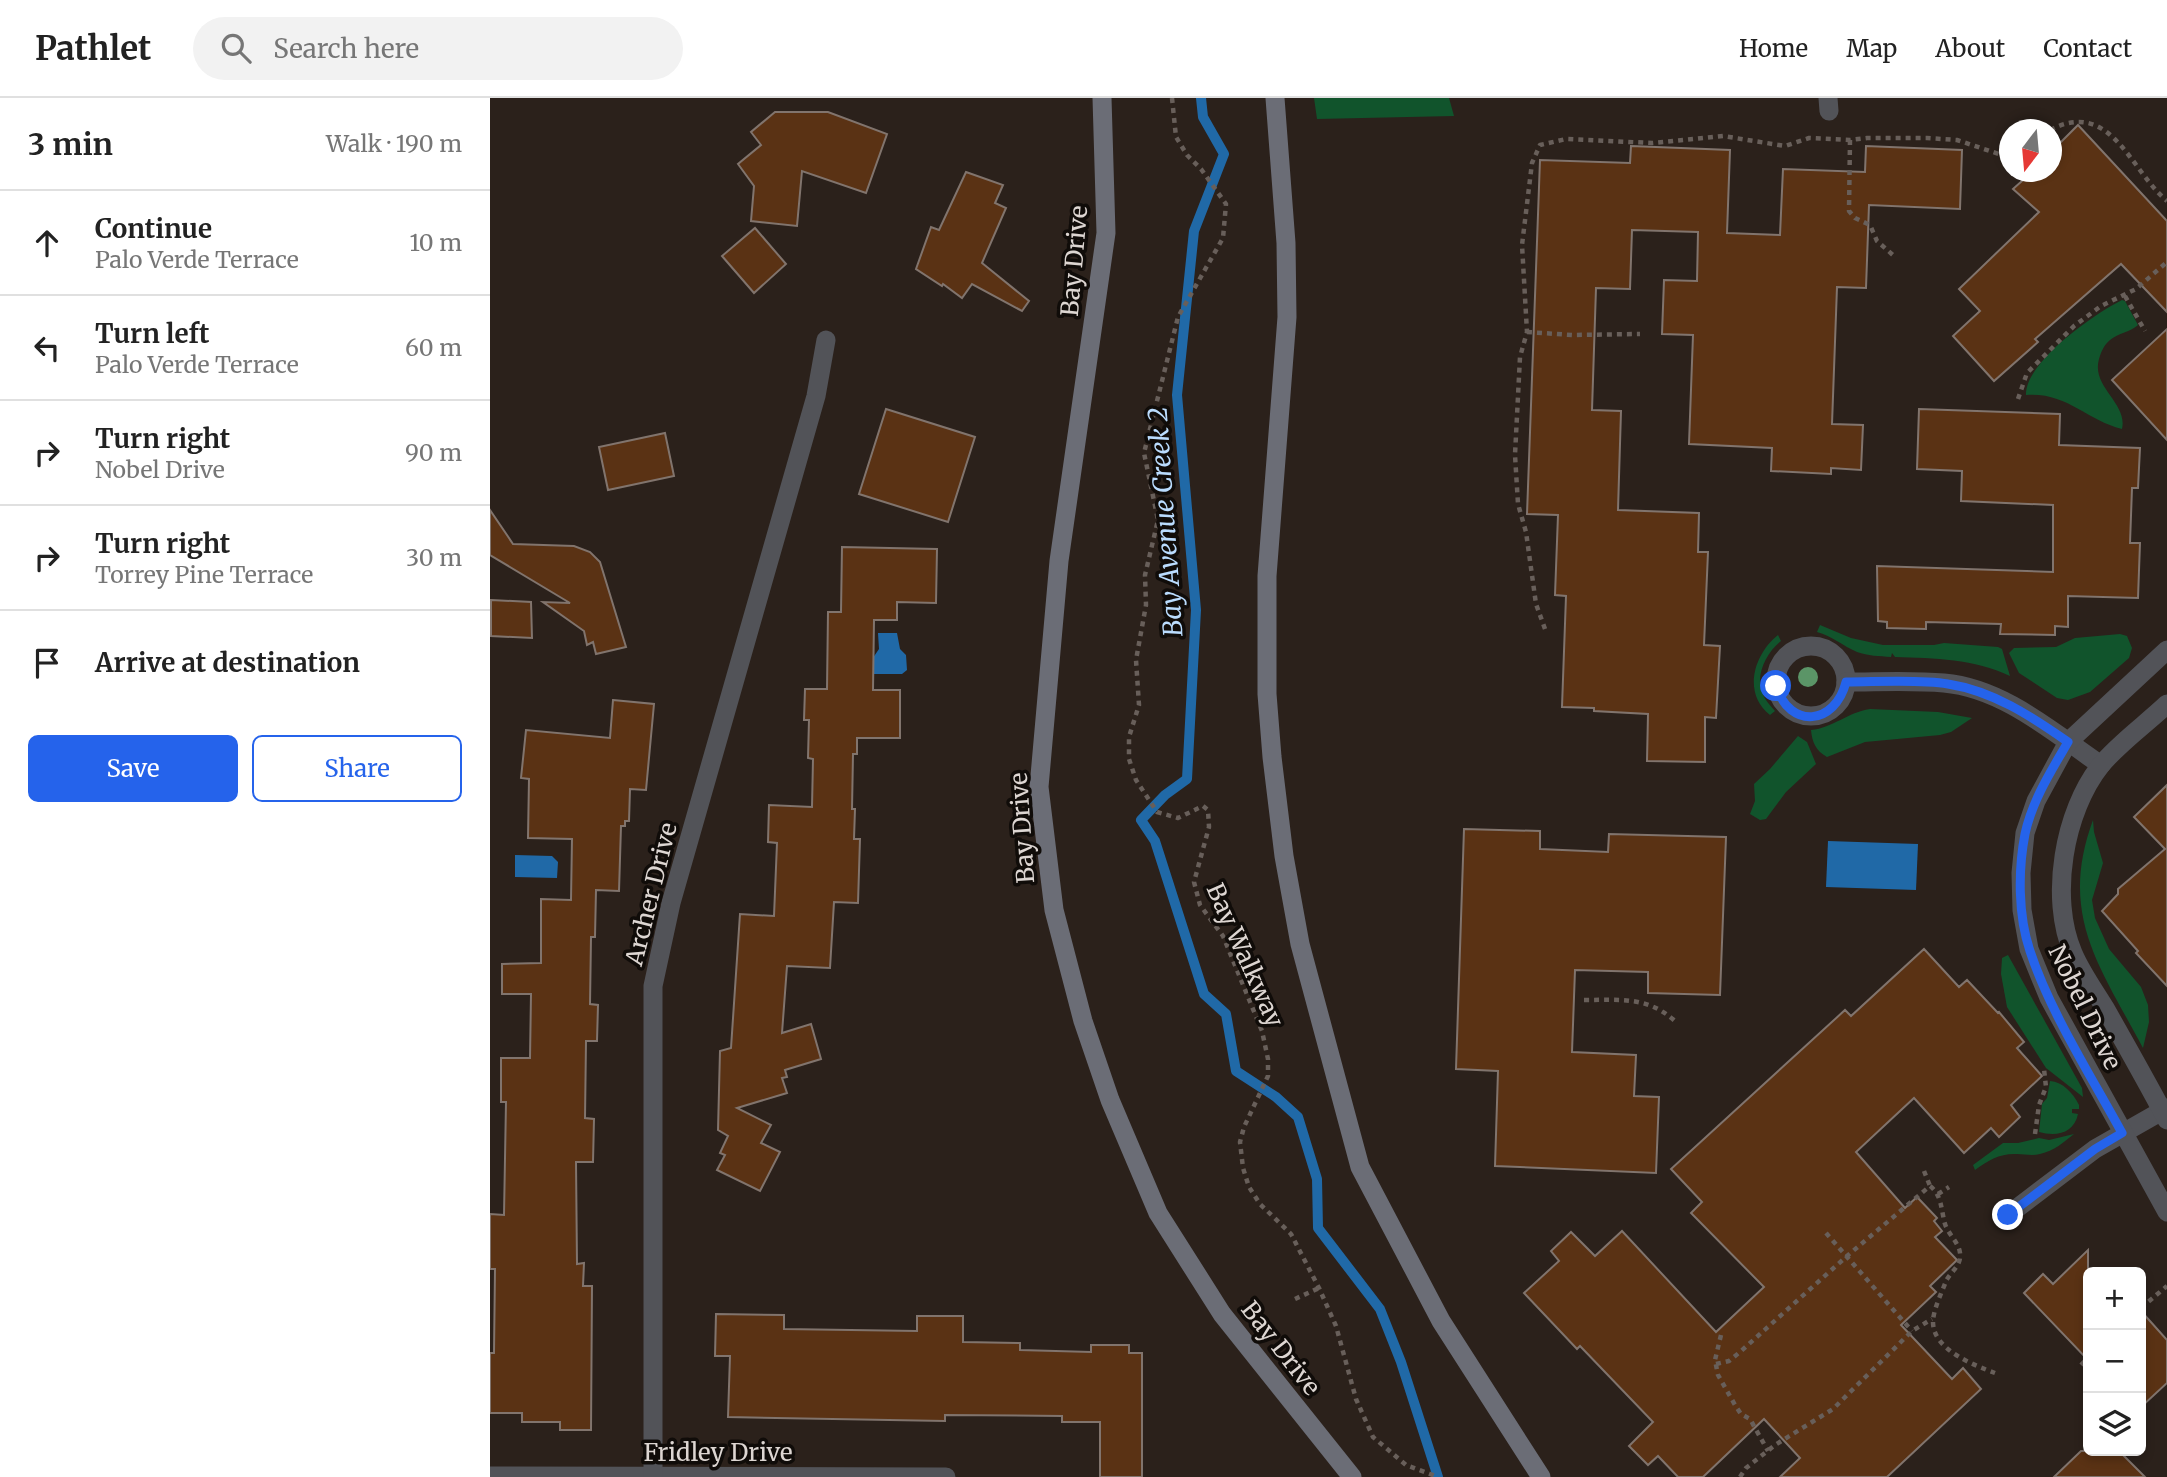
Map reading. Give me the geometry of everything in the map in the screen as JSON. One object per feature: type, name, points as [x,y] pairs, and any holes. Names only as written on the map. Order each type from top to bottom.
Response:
[{"type":"main road","name":"Bay Drive","points":[[1102,98],[1106,233],[1059,561],[1039,787],[1054,910],[1083,1021],[1110,1100],[1157,1213],[1222,1314],[1352,1477]]},
{"type":"main road","points":[[1275,98],[1286,243],[1287,317],[1267,576],[1268,694],[1272,757],[1284,856],[1300,944],[1360,1167],[1441,1321],[1541,1477]]},
{"type":"street","name":"Archer Drive","points":[[653,1477],[653,986],[671,904],[816,396],[826,340]]},
{"type":"street","name":"Nobel Drive","points":[[2167,650],[2068,742],[2036,801],[2025,834],[2021,873],[2022,910],[2029,949],[2049,998],[2167,1212]]},
{"type":"street","points":[[1846,682],[1945,683],[1979,690],[2009,704],[2101,765]]},
{"type":"street","name":"Nobel Drive","points":[[2165,1113],[2072,951],[2061,905],[2067,839],[2077,807],[2101,765],[2167,704]]},
{"type":"street","points":[[2008,1215],[2095,1149],[2165,1113]]},
{"type":"street","name":"Fridley Drive","points":[[490,1476],[946,1477]]},
{"type":"path","name":"Bay Walkway","points":[[1172,98],[1176,137],[1186,155],[1201,169],[1226,204],[1223,238],[1178,317],[1144,453],[1158,520],[1145,575],[1146,605],[1136,660],[1139,705],[1129,737],[1129,759],[1136,780],[1157,812],[1178,818],[1203,806],[1208,810],[1209,827],[1194,882],[1200,905],[1223,936],[1262,1031],[1268,1059],[1268,1076],[1240,1142],[1243,1168],[1249,1187],[1260,1204],[1291,1234],[1318,1287],[1336,1326],[1356,1399],[1373,1437],[1406,1465],[1438,1477]]},
{"type":"path","points":[[2062,124],[2067,121],[2086,122],[2107,131],[2123,145],[2153,189],[2167,201]]},
{"type":"path","points":[[1545,629],[1536,604],[1526,533],[1518,504],[1515,454],[1520,358],[1527,332],[1522,245],[1532,163],[1540,145],[1566,139],[1652,143],[1723,136],[1785,146],[1809,138],[1927,138],[1956,140],[1999,153]]},
{"type":"path","points":[[1850,140],[1849,211],[1855,218],[1870,225],[1877,241],[1894,256]]},
{"type":"path","points":[[2018,399],[2026,373],[2074,327],[2101,306],[2136,289],[2167,262]]},
{"type":"path","points":[[2125,296],[2145,331]]},
{"type":"path","points":[[1527,332],[1572,335],[1640,334]]},
{"type":"path","points":[[1584,1000],[1644,1003],[1660,1008],[1675,1021]]},
{"type":"path","points":[[2035,1134],[2039,1105],[2046,1087],[2044,1069]]},
{"type":"path","points":[[1924,1171],[1930,1186],[1938,1195],[1946,1228],[1959,1250],[1960,1260],[1948,1278],[1932,1319],[1934,1331],[1947,1348],[1965,1362],[1995,1373]]},
{"type":"path","points":[[1716,1364],[1730,1360],[1930,1186]]},
{"type":"path","points":[[1938,1195],[1948,1187]]},
{"type":"path","points":[[1826,1233],[1912,1331]]},
{"type":"path","points":[[2146,1304],[2167,1286]]},
{"type":"path","points":[[1295,1299],[1318,1287]]},
{"type":"path","points":[[1740,1477],[1746,1468],[1768,1451],[1833,1409],[1912,1331],[1932,1319]]},
{"type":"path","points":[[1721,1335],[1716,1364],[1718,1375],[1741,1414],[1750,1419],[1768,1451]]},
{"type":"green space","points":[[1314,98],[1449,98],[1454,116],[1317,119]]},
{"type":"green space","points":[[2122,300],[2138,325],[2104,346],[2098,369],[2104,387],[2120,411],[2122,429],[2065,402],[2040,395],[2026,395],[2029,382],[2037,368],[2063,340]]},
{"type":"green space","points":[[1820,625],[1851,638],[1883,645],[1944,643],[1998,647],[2002,649],[2010,676],[1954,660],[1895,657],[1892,653],[1891,657],[1861,653],[1817,632]]},
{"type":"green space","points":[[2120,634],[2127,636],[2132,648],[2129,658],[2090,692],[2068,700],[2057,698],[2019,673],[2009,653],[2014,648],[2056,647],[2075,638]]},
{"type":"green space","points":[[1778,635],[1781,641],[1767,657],[1760,678],[1763,695],[1775,711],[1770,715],[1756,696],[1755,674],[1763,652]]},
{"type":"green space","points":[[1870,709],[1938,712],[1972,718],[1951,732],[1940,735],[1865,742],[1827,757],[1817,749],[1811,730]]},
{"type":"green space","points":[[1798,736],[1807,742],[1816,764],[1786,792],[1766,819],[1760,820],[1750,814],[1755,801],[1754,784]]},
{"type":"green space","points":[[2093,820],[2103,863],[2092,900],[2095,918],[2109,949],[2141,987],[2148,1005],[2149,1022],[2143,1048],[2099,965],[2082,913],[2080,884],[2083,854]]},
{"type":"green space","points":[[2008,955],[2082,1088],[2083,1097],[2046,1068],[2007,1007],[2001,974],[2002,958]]},
{"type":"green space","points":[[2050,1081],[2067,1089],[2079,1105],[2079,1109],[2072,1109],[2072,1113],[2078,1114],[2073,1126],[2058,1134],[2039,1132],[2042,1104],[2047,1098]]},
{"type":"green space","points":[[2074,1134],[2045,1153],[2000,1156],[1975,1170],[1973,1165],[2003,1143],[2039,1138],[2049,1140]]},
{"type":"water","points":[[878,633],[897,633],[900,649],[906,655],[907,670],[902,674],[862,674],[879,649]]},
{"type":"water","points":[[1828,841],[1918,844],[1916,890],[1826,887]]},
{"type":"water","points":[[515,855],[552,856],[558,862],[557,878],[515,877]]},
{"type":"building","points":[[775,112],[828,112],[887,134],[866,193],[802,171],[797,226],[751,221],[754,186],[738,164],[761,145],[751,132]]},
{"type":"building","points":[[2078,125],[2167,221],[2167,312],[2121,264],[2035,339],[2038,342],[1994,381],[1953,336],[1980,311],[1959,289],[2039,212],[2013,189],[2021,182],[2062,182],[2062,141]]},
{"type":"building","points":[[1631,146],[1730,150],[1727,233],[1780,235],[1783,169],[1865,172],[1866,146],[1962,150],[1960,209],[1869,205],[1866,288],[1837,287],[1832,424],[1863,425],[1861,470],[1831,468],[1831,474],[1771,471],[1772,448],[1689,444],[1693,335],[1662,334],[1664,280],[1697,281],[1698,232],[1632,230],[1630,289],[1596,288],[1592,410],[1621,411],[1618,510],[1699,513],[1698,552],[1708,552],[1704,645],[1720,646],[1716,718],[1705,717],[1705,762],[1647,761],[1648,714],[1562,707],[1566,596],[1555,595],[1558,515],[1527,514],[1540,160],[1630,163]]},
{"type":"building","points":[[966,172],[1003,185],[995,203],[1006,208],[982,263],[1029,301],[1022,311],[972,284],[962,298],[916,269],[931,227],[939,230]]},
{"type":"building","points":[[755,228],[786,264],[754,293],[722,256]]},
{"type":"building","points":[[2167,329],[2167,440],[2112,380]]},
{"type":"building","points":[[886,409],[975,437],[948,522],[859,494]]},
{"type":"building","points":[[1919,409],[2060,414],[2059,445],[2140,448],[2138,488],[2132,488],[2130,543],[2140,543],[2138,598],[2068,596],[2068,627],[2055,626],[2055,635],[2000,634],[2001,624],[1926,622],[1926,629],[1887,628],[1887,622],[1878,621],[1877,566],[2053,572],[2053,505],[1961,501],[1962,471],[1917,469]]},
{"type":"building","points":[[665,433],[674,476],[608,490],[599,447]]},
{"type":"building","points":[[490,510],[513,544],[574,546],[590,552],[600,562],[626,647],[596,654],[593,642],[587,645],[584,631],[543,602],[570,603],[490,555]]},
{"type":"building","points":[[842,547],[937,549],[936,603],[897,602],[897,620],[874,620],[873,690],[900,690],[900,738],[857,738],[857,754],[853,754],[852,809],[855,809],[854,839],[860,839],[858,903],[834,902],[830,968],[787,966],[782,1033],[811,1024],[821,1059],[785,1070],[787,1077],[782,1078],[787,1093],[737,1108],[771,1125],[761,1143],[780,1152],[760,1191],[717,1170],[725,1155],[720,1153],[728,1136],[718,1130],[720,1051],[731,1048],[740,914],[774,916],[777,843],[768,842],[769,805],[812,807],[813,759],[808,758],[809,720],[804,720],[805,689],[827,689],[828,612],[841,612]]},
{"type":"building","points":[[491,600],[531,602],[532,638],[491,636]]},
{"type":"building","points":[[613,700],[654,704],[646,790],[630,789],[629,821],[625,821],[625,826],[621,826],[619,891],[596,890],[595,937],[591,937],[590,1004],[598,1005],[597,1041],[586,1041],[585,1118],[594,1119],[593,1162],[576,1162],[577,1264],[584,1263],[583,1286],[592,1286],[591,1430],[560,1430],[560,1422],[522,1422],[522,1413],[490,1413],[495,1269],[490,1269],[490,1214],[504,1215],[506,1102],[501,1102],[501,1058],[530,1058],[531,994],[502,994],[502,964],[541,963],[541,899],[571,900],[572,839],[528,838],[529,779],[521,778],[526,730],[610,738]]},
{"type":"building","points":[[2167,785],[2167,986],[2102,911],[2118,894],[2118,889],[2165,849],[2134,817]]},
{"type":"building","points":[[1464,829],[1540,831],[1540,849],[1608,852],[1609,834],[1726,837],[1720,995],[1648,993],[1648,972],[1575,970],[1572,1052],[1636,1055],[1634,1096],[1659,1097],[1656,1173],[1495,1166],[1498,1071],[1456,1069]]},
{"type":"building","points":[[1924,949],[1959,987],[1967,980],[1999,1012],[2024,1042],[2017,1048],[2042,1076],[2011,1105],[2020,1117],[1999,1137],[1991,1128],[1964,1153],[1914,1098],[1856,1152],[1905,1208],[1917,1197],[1937,1218],[1934,1221],[1942,1231],[1935,1237],[1957,1260],[1930,1286],[1936,1292],[1901,1325],[1952,1379],[1963,1368],[1981,1389],[1887,1477],[1780,1477],[1800,1458],[1764,1419],[1703,1477],[1678,1477],[1658,1456],[1648,1465],[1629,1446],[1653,1422],[1580,1346],[1577,1349],[1524,1293],[1559,1261],[1551,1251],[1571,1232],[1595,1256],[1622,1231],[1716,1332],[1764,1287],[1691,1213],[1702,1202],[1671,1169],[1845,1010],[1851,1016]]},
{"type":"building","points":[[2088,1250],[2088,1267],[2083,1267],[2083,1355],[2024,1293],[2043,1274],[2053,1284]]},
{"type":"building","points":[[716,1314],[784,1315],[784,1329],[917,1331],[917,1316],[963,1316],[963,1342],[1020,1343],[1020,1350],[1091,1352],[1091,1345],[1129,1345],[1129,1353],[1142,1353],[1142,1477],[1100,1477],[1100,1422],[1062,1422],[1062,1416],[945,1415],[945,1421],[728,1417],[730,1356],[715,1356]]},
{"type":"building","points":[[2146,1317],[2167,1340],[2167,1383],[2146,1402]]},
{"type":"building","points":[[2083,1451],[2083,1456],[2124,1456],[2145,1477],[2054,1477]]},
{"type":"waterway","name":"Bay Avenue Creek 2","points":[[1201,98],[1203,117],[1224,154],[1194,231],[1177,395],[1196,610],[1187,779],[1165,795],[1141,820],[1155,841],[1204,994],[1226,1014],[1236,1071],[1276,1097],[1298,1117],[1317,1179],[1318,1228],[1380,1309],[1401,1362],[1438,1477]]},
{"type":"route","points":[[1776,686],[1786,707],[1796,713],[1818,716],[1836,705],[1846,682],[1945,683],[1979,690],[2009,704],[2068,742],[2036,801],[2025,834],[2021,873],[2022,910],[2029,949],[2049,998],[2122,1133],[2095,1149],[2008,1215]]}]
